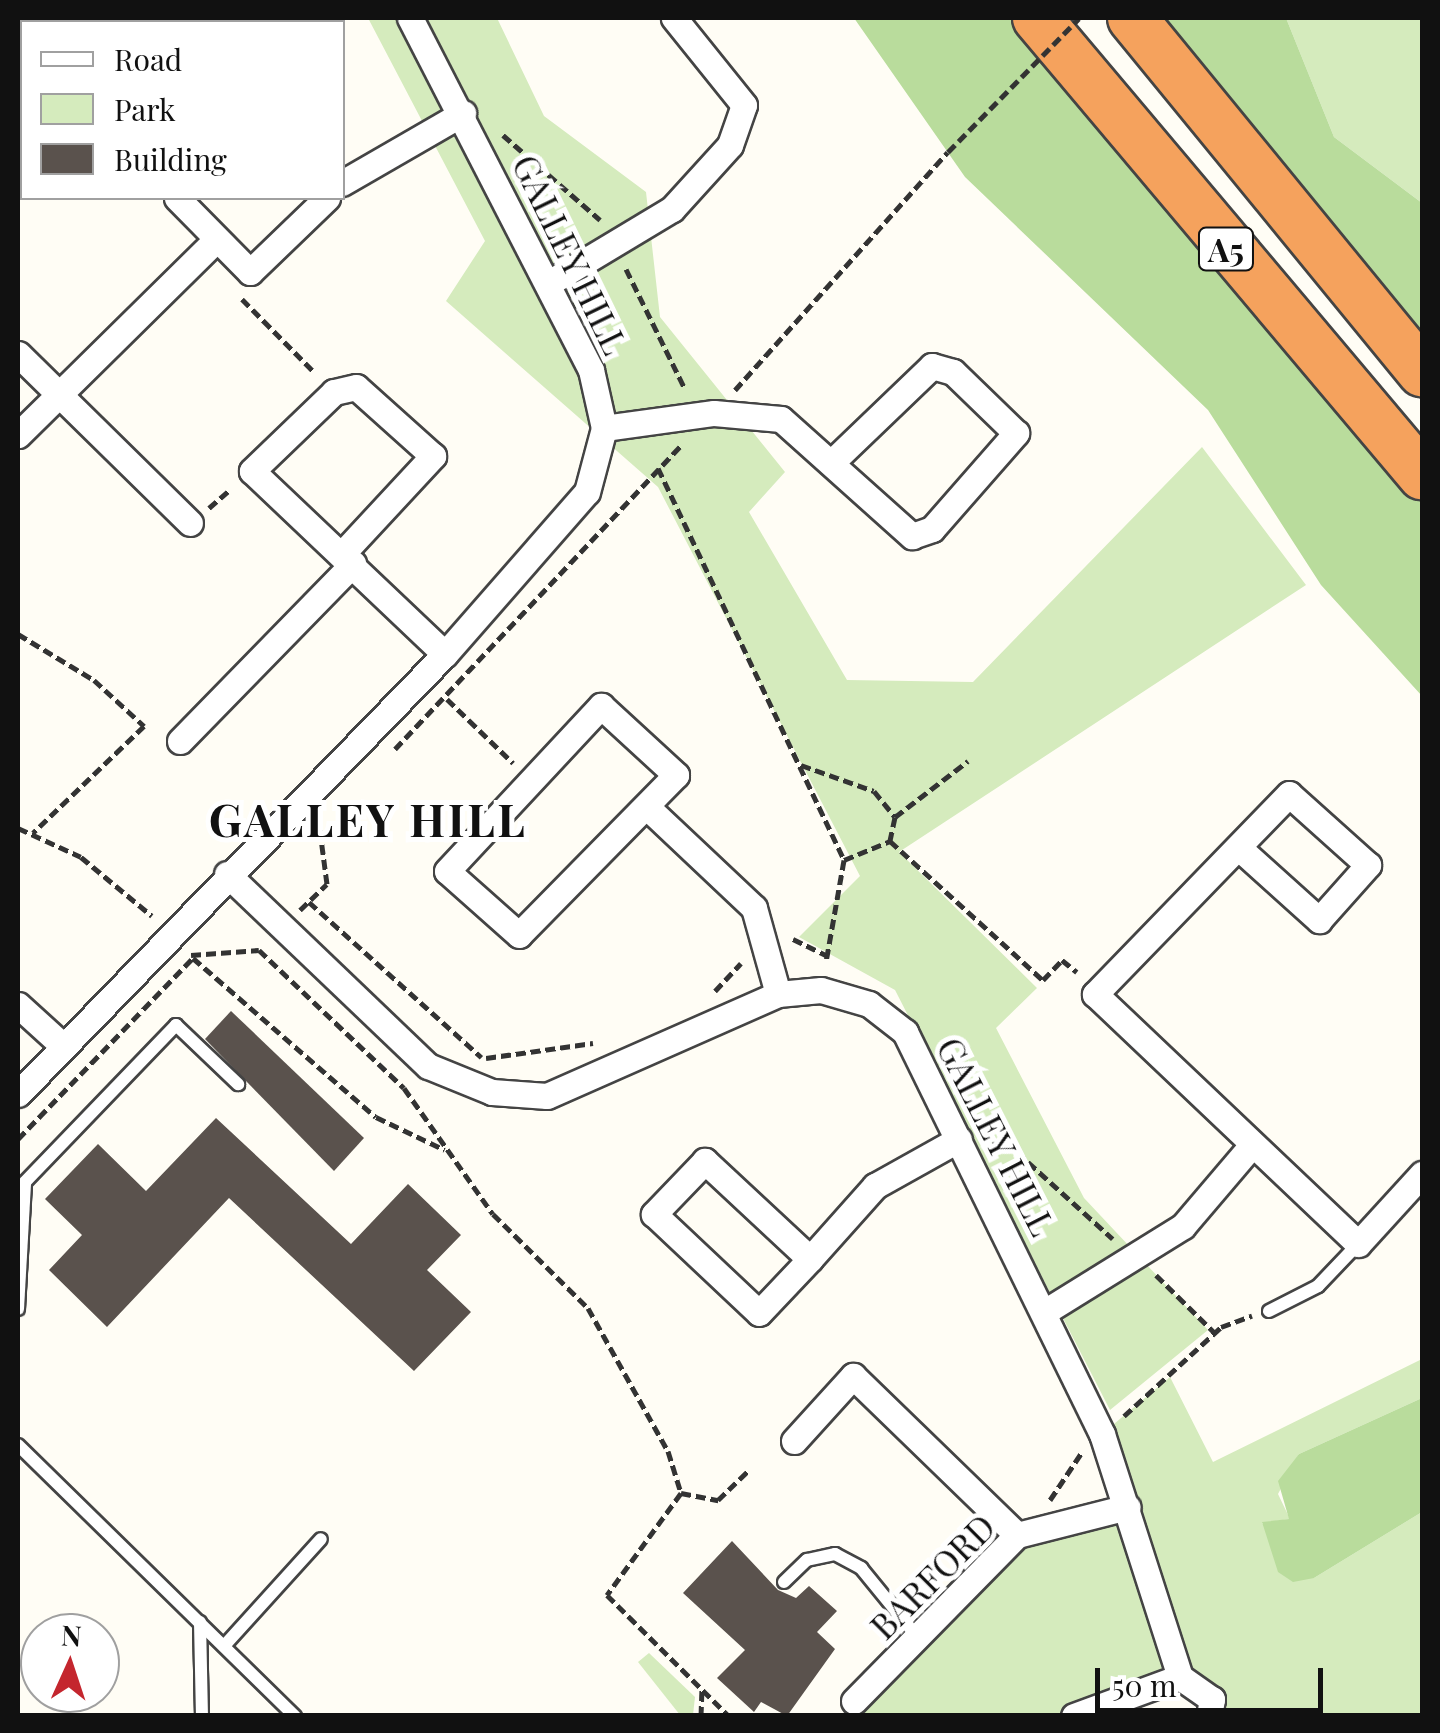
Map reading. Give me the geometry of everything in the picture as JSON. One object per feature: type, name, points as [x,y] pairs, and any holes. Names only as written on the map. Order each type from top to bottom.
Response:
[{"type":"highway","name":"A5","points":[[1037,18],[1422,475]]},
{"type":"highway","name":"A5","points":[[1132,18],[1422,372]]},
{"type":"street","name":"GALLEY HILL","points":[[18,1094],[227,874],[445,654],[587,492],[604,428],[591,370],[475,117],[410,18]]},
{"type":"street","points":[[552,280],[615,247],[672,209],[730,145],[744,106],[674,18]]},
{"type":"street","points":[[345,175],[475,117]]},
{"type":"street","points":[[179,200],[250,272],[326,200]]},
{"type":"street","points":[[18,435],[216,240]]},
{"type":"street","points":[[18,354],[62,392],[190,524]]},
{"type":"street","points":[[604,428],[706,413],[781,419],[912,536],[932,529],[1016,433],[953,372],[932,366],[831,463]]},
{"type":"street","points":[[180,741],[347,559],[433,456],[356,387],[334,392],[252,471],[347,559],[445,654]]},
{"type":"street","points":[[602,706],[676,775],[519,935],[446,872],[532,780],[602,706]]},
{"type":"street","points":[[1239,848],[1319,920],[1368,865],[1289,794],[1099,990],[1251,1146],[1358,1244],[1422,1174]]},
{"type":"street","points":[[647,807],[754,908],[768,934],[778,994]]},
{"type":"street","name":"GALLEY HILL","points":[[227,874],[428,1066],[497,1092],[547,1096],[778,994],[821,990],[869,1004],[906,1032],[1046,1311],[1102,1434],[1180,1678]]},
{"type":"street","points":[[18,1005],[63,1046]]},
{"type":"street","points":[[810,1260],[704,1160],[654,1214],[759,1313],[810,1260],[875,1186],[962,1146]]},
{"type":"street","points":[[1046,1311],[1140,1260],[1183,1226],[1251,1146]]},
{"type":"street","points":[[794,1441],[852,1376],[1017,1535]]},
{"type":"street","name":"BARFORD","points":[[854,1701],[919,1640],[1017,1535],[1051,1522],[1128,1507]]},
{"type":"street","points":[[1089,1713],[1180,1678],[1212,1699],[1209,1716]]},
{"type":"lane","points":[[18,1310],[25,1182],[176,1025],[238,1084]]},
{"type":"lane","points":[[1269,1311],[1318,1286],[1358,1244]]},
{"type":"lane","points":[[18,1446],[295,1716]]},
{"type":"lane","points":[[224,1646],[322,1538]]},
{"type":"lane","points":[[784,1582],[808,1560],[835,1554],[862,1568],[919,1640]]},
{"type":"lane","points":[[200,1622],[202,1716]]},
{"type":"path","points":[[390,754],[447,700],[706,413],[948,152],[1079,18]]},
{"type":"path","points":[[475,117],[604,224],[706,413]]},
{"type":"path","points":[[250,272],[242,300],[334,392]]},
{"type":"path","points":[[658,468],[844,860],[821,990]]},
{"type":"path","points":[[190,524],[252,471]]},
{"type":"path","points":[[18,634],[94,680],[144,726],[33,833]]},
{"type":"path","points":[[447,700],[532,780]]},
{"type":"path","points":[[890,841],[895,817],[968,761]]},
{"type":"path","points":[[799,764],[874,791],[895,817]]},
{"type":"path","points":[[18,1139],[194,958],[259,950],[327,884],[318,824],[332,810]]},
{"type":"path","points":[[18,828],[82,858],[171,932],[194,958],[376,1117],[449,1152]]},
{"type":"path","points":[[844,860],[890,841]]},
{"type":"path","points":[[890,841],[1043,980],[1062,960],[1099,990]]},
{"type":"path","points":[[309,902],[482,1058],[498,1076],[497,1092]]},
{"type":"path","points":[[706,1001],[781,920],[798,948],[827,956]]},
{"type":"path","points":[[259,950],[404,1088],[493,1214],[588,1308],[668,1451],[681,1493]]},
{"type":"path","points":[[482,1058],[598,1042]]},
{"type":"path","points":[[962,1146],[1006,1142],[1140,1260],[1215,1333]]},
{"type":"path","points":[[1051,1522],[1051,1490],[1102,1434],[1215,1333],[1269,1311]]},
{"type":"path","points":[[681,1493],[718,1500],[748,1471]]},
{"type":"path","points":[[681,1493],[608,1596],[729,1716]]},
{"type":"path","points":[[701,1716],[703,1689]]},
{"type":"green space","points":[[368,18],[497,18],[544,116],[646,192],[660,317],[785,472],[749,512],[847,680],[973,682],[1202,447],[1306,585],[899,852],[1037,988],[996,1028],[1084,1198],[1208,1330],[1110,1410],[895,990],[799,937],[860,876],[658,487],[446,301],[485,241]]},
{"type":"green space","points":[[854,18],[1078,18],[1031,67],[1056,43],[1422,475],[1422,696],[1321,585],[1208,410],[965,177]]},
{"type":"green space","points":[[1132,18],[1286,18],[1334,137],[1422,203],[1422,372]]},
{"type":"green space","points":[[1286,18],[1422,18],[1422,203],[1334,137]]},
{"type":"green space","points":[[1422,1359],[1422,1398],[1299,1454],[1278,1494],[1290,1519],[1262,1523],[1314,1578],[1422,1512],[1422,1715],[1209,1715],[1179,1678],[1098,1715],[850,1716],[854,1701],[1017,1535],[1128,1507],[1102,1434],[1170,1377],[1213,1462]]},
{"type":"green space","points":[[1422,1398],[1422,1512],[1314,1578],[1293,1582],[1278,1572],[1262,1522],[1289,1519],[1278,1481],[1299,1454]]},
{"type":"green space","points":[[649,1653],[695,1697],[693,1715],[680,1715],[638,1662]]},
{"type":"building","points":[[231,1011],[364,1138],[334,1171],[205,1039]]},
{"type":"building","points":[[216,1118],[351,1244],[408,1184],[461,1235],[427,1270],[471,1312],[414,1371],[229,1198],[107,1327],[49,1270],[82,1235],[45,1199],[98,1144],[146,1191]]},
{"type":"building","points":[[732,1541],[778,1590],[796,1598],[809,1586],[837,1611],[817,1632],[835,1649],[787,1716],[761,1702],[754,1712],[717,1678],[745,1650],[683,1593]]},
{"type":"district","name":"GALLEY HILL","points":[[368,819]]}]
